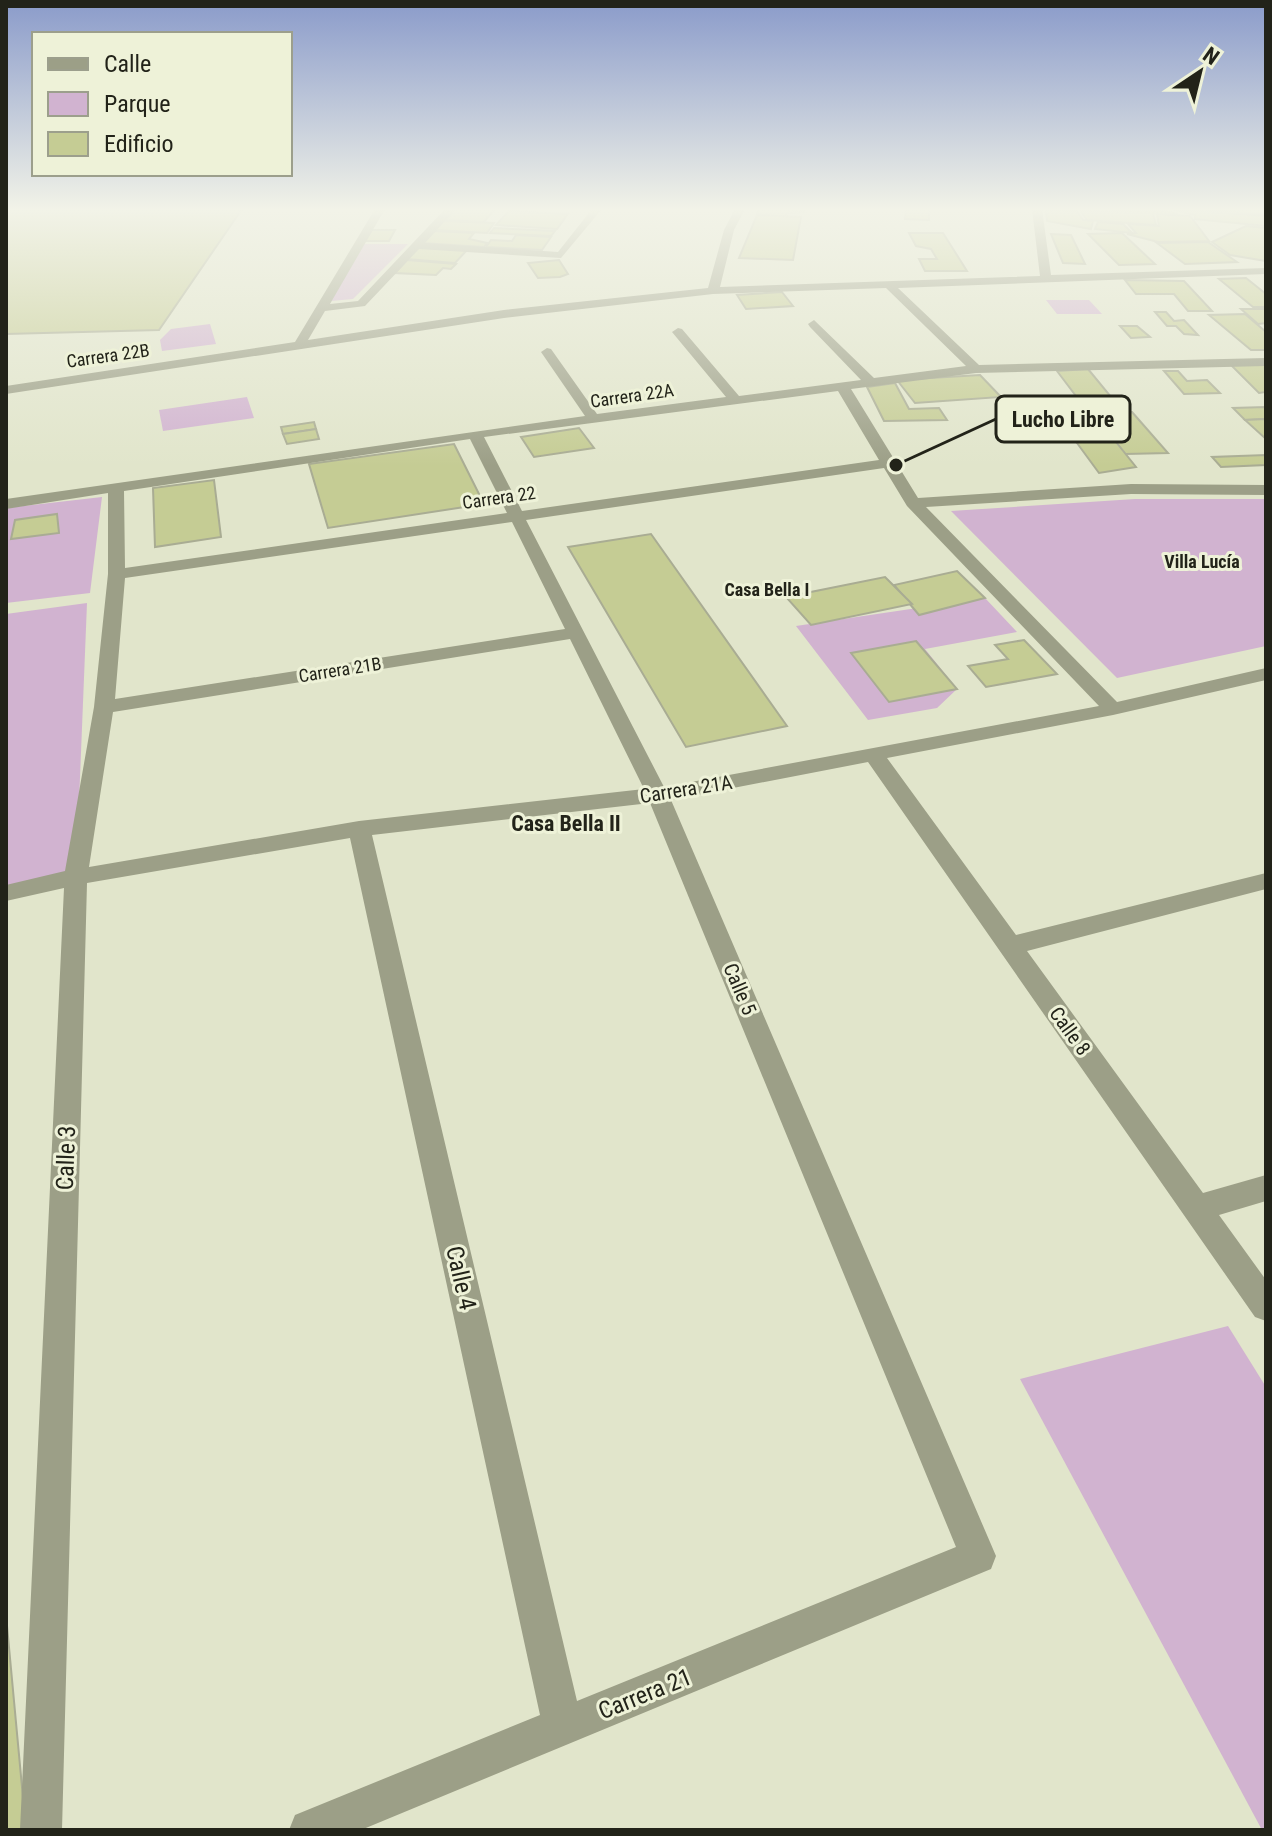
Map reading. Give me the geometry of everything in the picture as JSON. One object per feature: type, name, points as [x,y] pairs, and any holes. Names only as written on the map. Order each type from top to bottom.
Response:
[{"type":"street","points":[[298,347],[328,295]]},
{"type":"street","points":[[320,308],[361,304],[369,295]]},
{"type":"street","name":"Carrera 22B","points":[[6,390],[504,314],[680,295]]},
{"type":"street","points":[[899,295],[976,369]]},
{"type":"street","points":[[814,324],[870,382]]},
{"type":"street","points":[[678,332],[735,400]]},
{"type":"street","points":[[547,352],[594,419]]},
{"type":"street","name":"Carrera 22A","points":[[6,504],[475,434],[976,369],[1266,362]]},
{"type":"street","points":[[842,386],[913,503],[1113,709]]},
{"type":"street","name":"Calle 5","points":[[475,434],[658,795],[978,1556]]},
{"type":"street","name":"Carrera 22","points":[[117,574],[887,463]]},
{"type":"street","name":"Calle 3","points":[[41,1830],[76,877],[104,707],[117,574],[116,489]]},
{"type":"street","points":[[913,503],[1131,489],[1266,490]]},
{"type":"street","name":"Carrera 21B","points":[[104,707],[576,633]]},
{"type":"street","name":"Carrera 21A","points":[[6,893],[76,877],[359,829],[658,795],[1113,709],[1266,674]]},
{"type":"street","name":"Calle 8","points":[[874,755],[1266,1306]]},
{"type":"street","name":"Calle 4","points":[[359,829],[563,1727]]},
{"type":"street","points":[[1009,946],[1266,881]]},
{"type":"street","points":[[1196,1208],[1266,1188]]},
{"type":"street","name":"Carrera 21","points":[[310,1830],[978,1556]]},
{"type":"green space","points":[[335,295],[357,295],[353,299],[331,301]]},
{"type":"green space","points":[[1046,300],[1089,300],[1102,314],[1057,314]]},
{"type":"green space","points":[[210,324],[216,344],[162,351],[160,340],[171,329]]},
{"type":"green space","points":[[247,397],[254,418],[163,431],[159,410]]},
{"type":"green space","points":[[102,497],[90,593],[6,603],[6,508]]},
{"type":"green space","points":[[1135,499],[1266,499],[1266,646],[1117,678],[951,511]]},
{"type":"green space","points":[[985,598],[1017,632],[925,649],[957,689],[937,708],[868,720],[796,626]]},
{"type":"green space","points":[[87,603],[76,877],[6,894],[6,614]]},
{"type":"green space","points":[[1228,1326],[1266,1387],[1266,1830],[1262,1830],[1020,1379]]},
{"type":"building","points":[[6,295],[183,295],[159,330],[6,334]]},
{"type":"building","points":[[737,295],[784,295],[793,306],[746,309]]},
{"type":"building","points":[[1175,295],[1197,295],[1212,311],[1188,311]]},
{"type":"building","points":[[1238,295],[1266,295],[1266,307],[1253,307]]},
{"type":"building","points":[[1241,309],[1266,309],[1266,323],[1258,324]]},
{"type":"building","points":[[1155,312],[1166,312],[1174,321],[1184,320],[1198,335],[1184,334],[1176,326],[1167,326]]},
{"type":"building","points":[[1245,314],[1266,332],[1266,350],[1251,350],[1209,315]]},
{"type":"building","points":[[1120,326],[1137,326],[1150,337],[1131,338]]},
{"type":"building","points":[[1230,364],[1266,364],[1266,392],[1259,393]]},
{"type":"building","points":[[1088,369],[1112,398],[1076,396],[1057,371]]},
{"type":"building","points":[[1164,371],[1178,371],[1187,381],[1207,380],[1220,393],[1184,394]]},
{"type":"building","points":[[980,375],[1001,397],[915,403],[897,380]]},
{"type":"building","points":[[895,383],[909,409],[939,408],[947,420],[884,421],[867,387]]},
{"type":"building","points":[[1266,407],[1266,419],[1245,420],[1233,408]]},
{"type":"building","points":[[1132,412],[1168,453],[1125,454],[1092,413]]},
{"type":"building","points":[[1266,419],[1266,439],[1245,420]]},
{"type":"building","points":[[314,422],[316,429],[283,434],[281,427]]},
{"type":"building","points":[[1104,427],[1136,467],[1099,473],[1066,428]]},
{"type":"building","points":[[579,428],[594,448],[534,457],[521,437]]},
{"type":"building","points":[[316,429],[319,439],[287,444],[283,434]]},
{"type":"building","points":[[454,444],[484,504],[328,528],[309,464]]},
{"type":"building","points":[[1266,455],[1266,465],[1221,467],[1212,457]]},
{"type":"building","points":[[214,480],[221,537],[155,547],[153,488]]},
{"type":"building","points":[[57,514],[59,533],[11,539],[15,520]]},
{"type":"building","points":[[651,534],[787,726],[686,747],[568,547]]},
{"type":"building","points":[[957,571],[985,598],[919,615],[894,585]]},
{"type":"building","points":[[885,577],[912,604],[811,625],[786,597]]},
{"type":"building","points":[[1024,640],[1057,674],[986,687],[968,666],[1008,659],[995,645]]},
{"type":"building","points":[[916,641],[957,689],[889,702],[851,653]]},
{"type":"building","points":[[6,1615],[26,1830],[6,1830]]},
{"type":"place","name":"Lucho Libre","points":[[896,465]]},
{"type":"district","name":"Villa Lucía","points":[[1202,562]]},
{"type":"district","name":"Casa Bella I","points":[[767,590]]},
{"type":"district","name":"Casa Bella II","points":[[566,823]]}]
